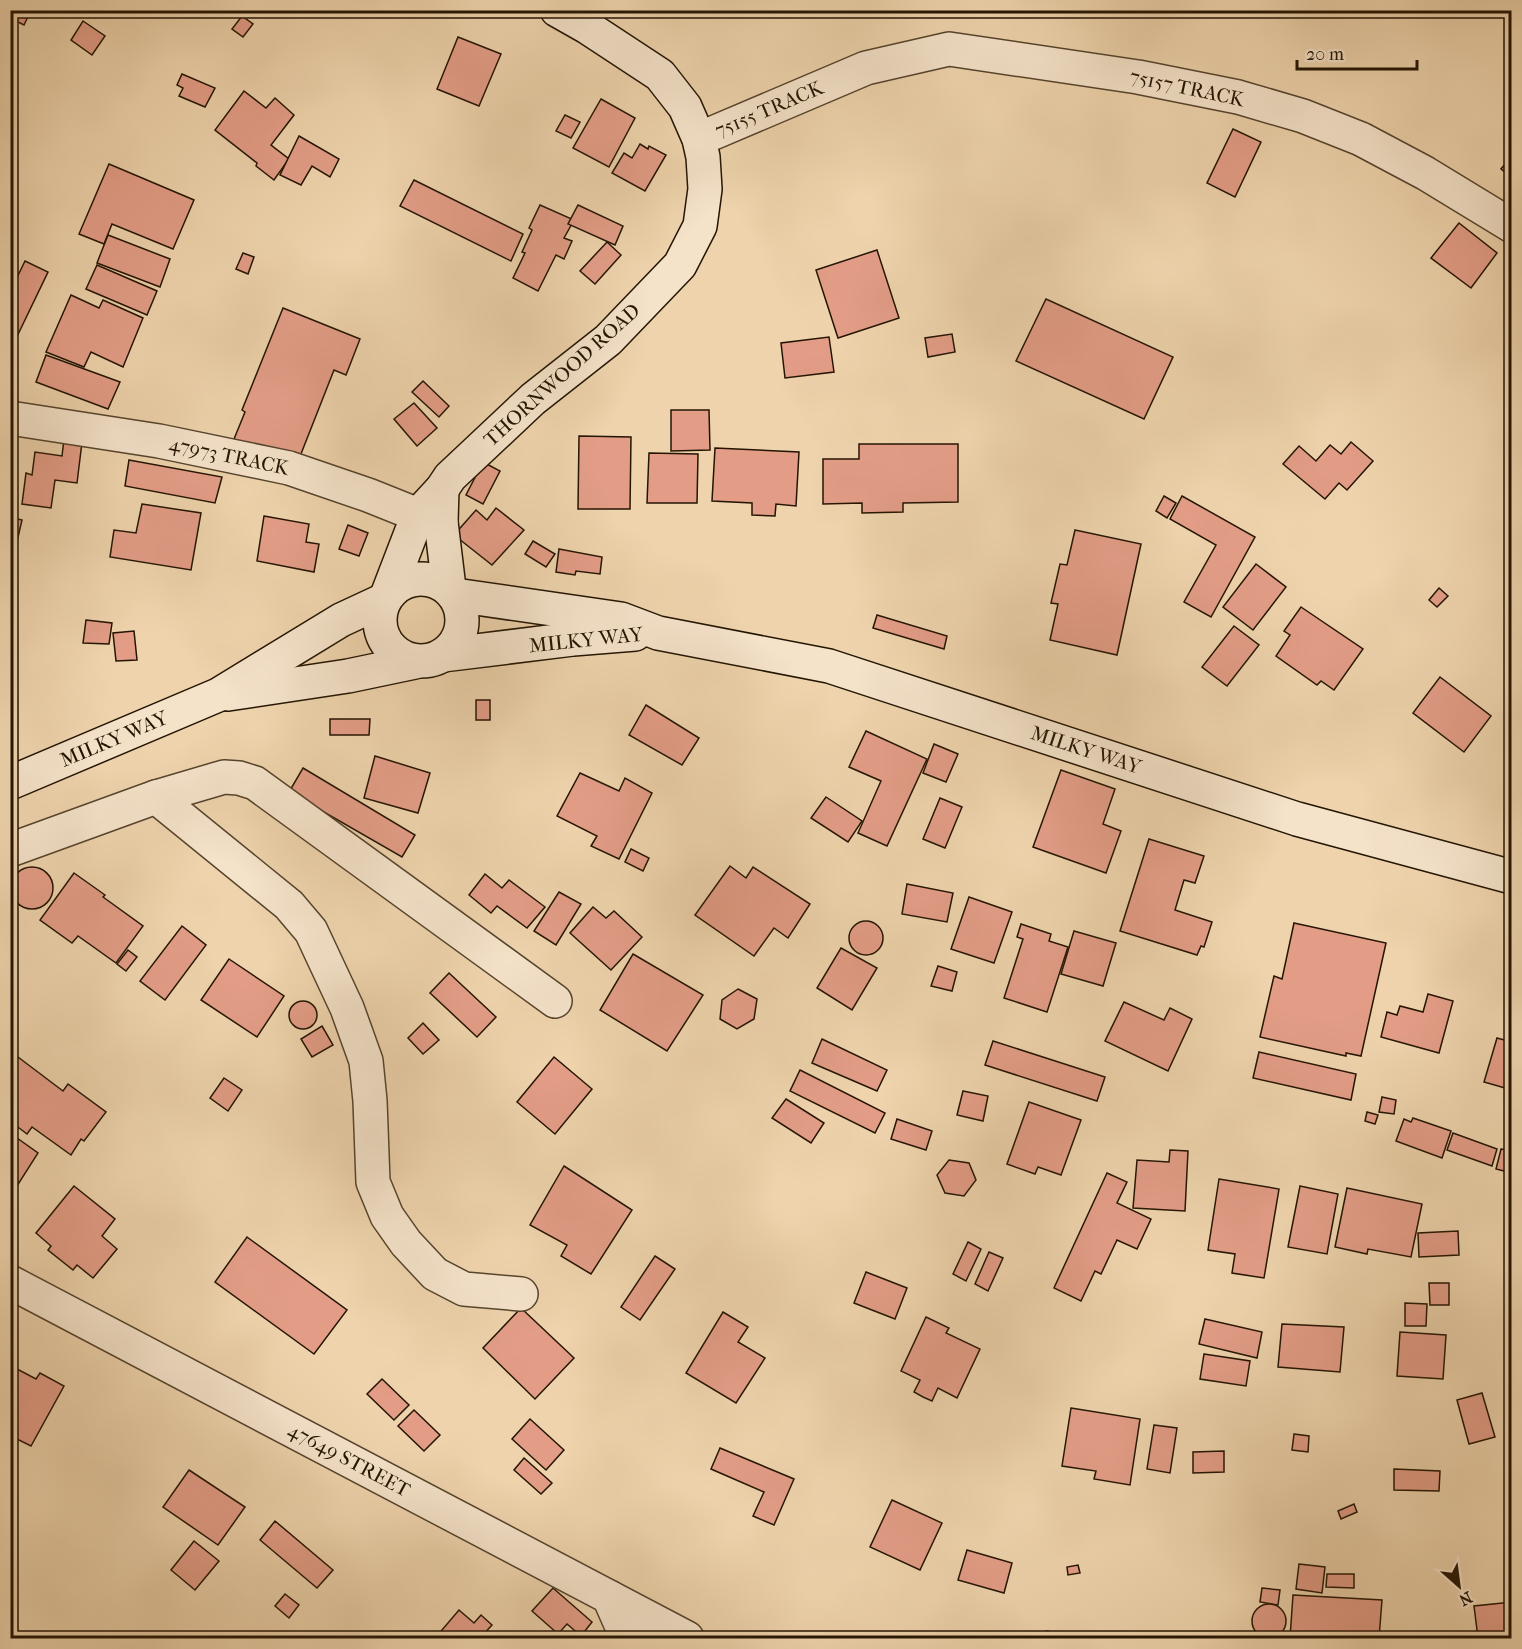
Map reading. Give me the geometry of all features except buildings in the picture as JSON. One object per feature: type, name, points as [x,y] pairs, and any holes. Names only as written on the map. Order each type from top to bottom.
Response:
[{"type":"street","name":"THORNWOOD ROAD","points":[[386,596],[450,477],[533,399],[608,340],[680,265],[700,226],[705,189],[703,157],[699,140],[685,107],[660,75],[557,10]]},
{"type":"street","name":"75157 TRACK","points":[[840,80],[866,68],[949,49],[1138,77],[1238,97],[1303,116],[1361,139],[1425,173],[1512,226]]},
{"type":"street","name":"75155 TRACK","points":[[699,140],[743,119],[761,114],[840,80]]},
{"type":"street","name":"47973 TRACK","points":[[10,418],[159,441],[289,468],[429,518]]},
{"type":"street","name":"THORNWOOD ROAD","points":[[429,518],[452,592]]},
{"type":"street","points":[[418,578],[435,580],[452,592],[462,610],[462,628],[456,643],[429,658],[399,656],[387,645],[380,631],[379,615],[386,596],[402,583],[418,578]]},
{"type":"street","name":"MILKY WAY","points":[[452,592],[621,619],[658,633],[829,666],[1296,819],[1512,877]]},
{"type":"street","name":"MILKY WAY","points":[[10,783],[218,695],[340,620],[386,596]]},
{"type":"street","name":"MILKY WAY","points":[[218,695],[348,676],[429,658],[573,639],[658,633]]},
{"type":"street","points":[[10,850],[156,797],[224,777],[239,778],[255,783],[555,1001]]},
{"type":"street","points":[[156,797],[289,905],[311,931],[347,1008],[366,1061],[373,1182],[387,1216],[406,1243],[435,1274],[464,1288],[521,1294]]},
{"type":"street","name":"47649 STREET","points":[[10,1282],[687,1638]]},
{"type":"street","points":[[609,1597],[627,1638]]}]
